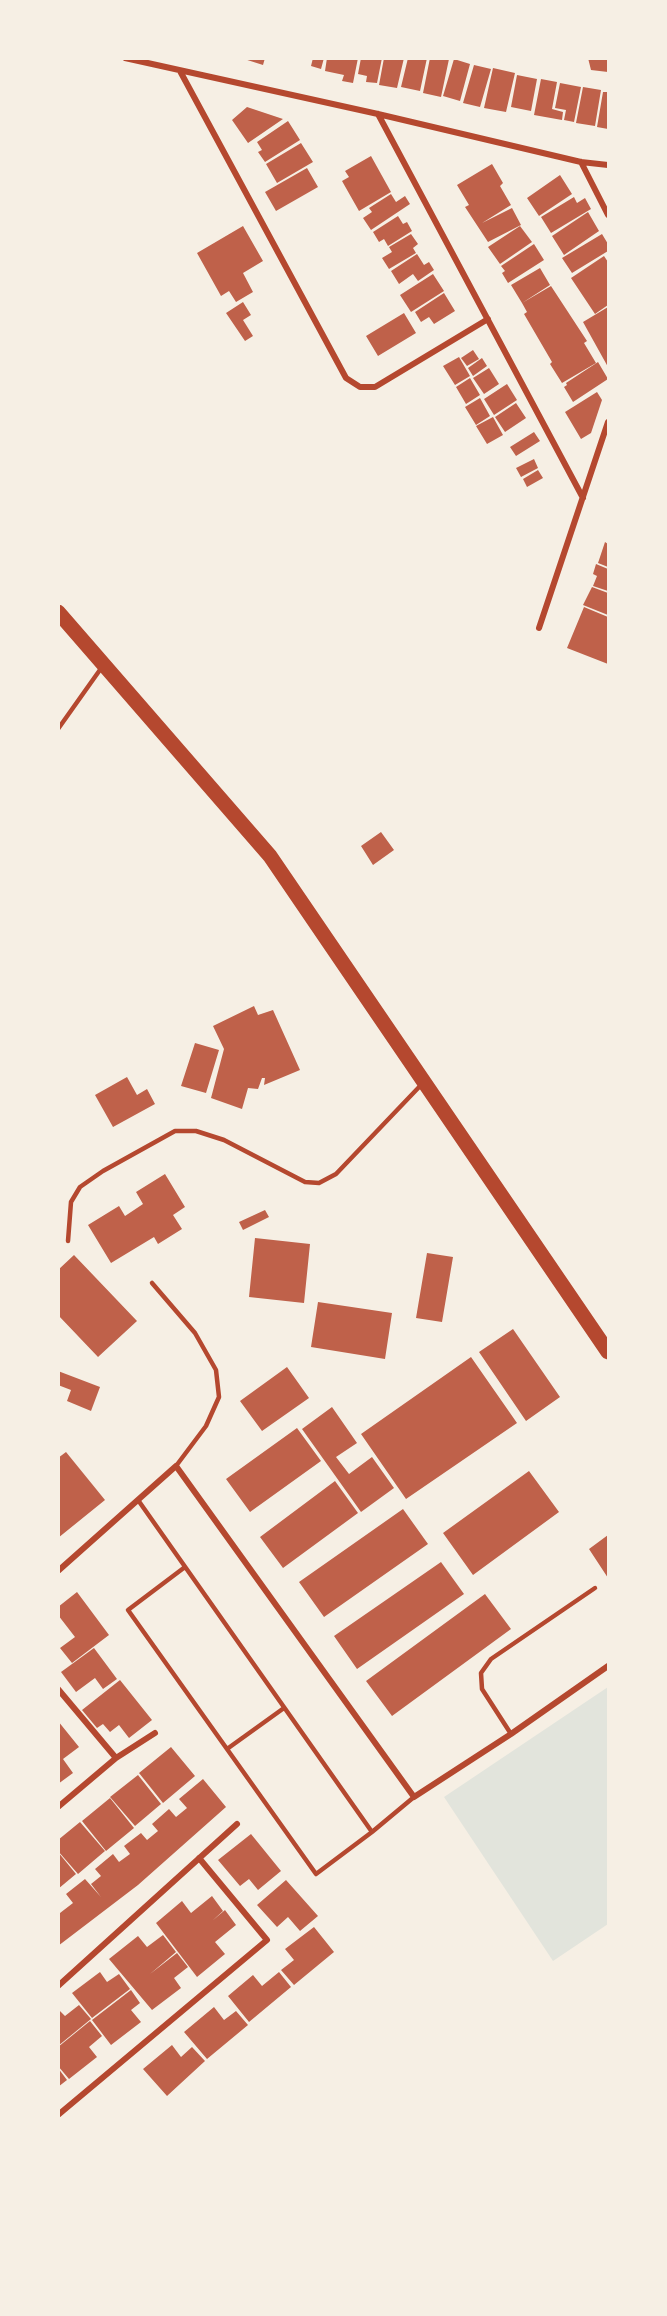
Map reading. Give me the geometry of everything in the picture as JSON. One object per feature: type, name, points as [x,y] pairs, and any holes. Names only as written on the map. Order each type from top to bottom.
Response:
[{"type":"main road","points":[[58,612],[270,856],[609,1352]]},
{"type":"street","points":[[125,58],[581,162],[609,165]]},
{"type":"street","points":[[180,71],[346,378],[360,387],[375,387],[489,320]]},
{"type":"street","points":[[378,114],[584,498]]},
{"type":"street","points":[[581,162],[609,215]]},
{"type":"street","points":[[539,628],[609,423]]},
{"type":"street","points":[[58,1571],[176,1466],[414,1797],[609,1666]]},
{"type":"street","points":[[58,1689],[116,1758]]},
{"type":"street","points":[[58,1807],[116,1758],[155,1733]]},
{"type":"street","points":[[58,1986],[237,1824]]},
{"type":"street","points":[[58,2115],[267,1940],[199,1858]]},
{"type":"lane","points":[[58,729],[104,665]]},
{"type":"lane","points":[[68,1241],[72,1202],[80,1187],[103,1171],[175,1131],[196,1131],[224,1140],[305,1182],[318,1183],[336,1174],[424,1082]]},
{"type":"lane","points":[[152,1283],[195,1333],[216,1370],[219,1397],[206,1426],[176,1466]]},
{"type":"lane","points":[[138,1500],[372,1832]]},
{"type":"lane","points":[[185,1567],[128,1610],[316,1874],[414,1797]]},
{"type":"lane","points":[[511,1734],[482,1689],[481,1673],[491,1659],[596,1588]]},
{"type":"lane","points":[[227,1749],[284,1708]]},
{"type":"shaded area","points":[[608,1687],[608,1924],[553,1961],[444,1797]]},
{"type":"building","points":[[241,58],[265,58],[263,65]]},
{"type":"building","points":[[313,58],[324,58],[321,69],[311,66]]},
{"type":"building","points":[[327,58],[358,58],[353,83],[342,81],[344,75],[325,71]]},
{"type":"building","points":[[361,58],[382,58],[377,83],[366,82],[367,76],[358,74]]},
{"type":"building","points":[[384,58],[404,58],[397,88],[379,85]]},
{"type":"building","points":[[408,58],[427,58],[420,91],[401,87]]},
{"type":"building","points":[[430,58],[449,59],[441,97],[423,93]]},
{"type":"building","points":[[588,58],[608,58],[608,72],[591,70]]},
{"type":"building","points":[[454,59],[470,64],[460,101],[443,96]]},
{"type":"building","points":[[474,65],[491,69],[480,107],[463,103]]},
{"type":"building","points":[[493,68],[515,73],[506,112],[484,108]]},
{"type":"building","points":[[517,75],[537,79],[531,111],[511,107]]},
{"type":"building","points":[[541,79],[557,82],[552,109],[563,112],[562,120],[534,115]]},
{"type":"building","points":[[560,83],[581,87],[574,122],[564,120],[566,110],[555,108]]},
{"type":"building","points":[[583,87],[601,90],[595,126],[576,123]]},
{"type":"building","points":[[603,92],[608,92],[608,129],[597,127]]},
{"type":"building","points":[[247,107],[283,119],[248,143],[232,120]]},
{"type":"building","points":[[288,121],[300,140],[265,162],[258,152],[262,150],[257,142]]},
{"type":"building","points":[[301,143],[313,162],[277,183],[266,164]]},
{"type":"building","points":[[371,156],[391,192],[359,211],[342,181],[349,177],[345,171]]},
{"type":"building","points":[[492,164],[503,183],[500,186],[511,205],[482,223],[512,208],[521,225],[488,242],[465,207],[469,205],[457,185]]},
{"type":"building","points":[[307,168],[318,187],[276,211],[265,192]]},
{"type":"building","points":[[560,175],[572,194],[539,216],[527,198]]},
{"type":"building","points":[[391,194],[396,202],[405,196],[410,204],[371,230],[363,218],[372,212],[369,208]]},
{"type":"building","points":[[574,197],[577,203],[585,198],[591,209],[551,233],[541,217]]},
{"type":"building","points":[[588,212],[599,231],[564,255],[552,236]]},
{"type":"building","points":[[398,216],[403,224],[407,222],[412,231],[388,246],[384,239],[379,242],[373,232]]},
{"type":"building","points":[[243,226],[263,261],[243,273],[253,292],[236,302],[229,291],[221,296],[197,253]]},
{"type":"building","points":[[520,226],[532,242],[500,264],[488,247]]},
{"type":"building","points":[[411,234],[418,244],[413,248],[416,253],[389,269],[382,258],[392,252],[389,247]]},
{"type":"building","points":[[602,234],[608,244],[608,251],[572,273],[562,258]]},
{"type":"building","points":[[534,244],[544,260],[508,283],[501,266]]},
{"type":"building","points":[[417,254],[424,265],[429,262],[434,270],[418,281],[413,274],[399,284],[391,271]]},
{"type":"building","points":[[604,256],[608,262],[608,305],[595,314],[571,278]]},
{"type":"building","points":[[540,268],[550,285],[522,303],[511,285]]},
{"type":"building","points":[[433,274],[444,291],[411,312],[400,295]]},
{"type":"building","points":[[551,286],[587,341],[584,343],[596,363],[562,383],[524,314],[527,312],[522,303]]},
{"type":"building","points":[[444,293],[455,311],[434,324],[429,317],[421,322],[415,312]]},
{"type":"building","points":[[243,302],[251,315],[243,320],[253,336],[245,341],[226,313]]},
{"type":"building","points":[[608,307],[608,367],[583,322]]},
{"type":"building","points":[[404,313],[416,333],[378,356],[366,336]]},
{"type":"building","points":[[473,350],[479,359],[467,366],[461,358]]},
{"type":"building","points":[[459,357],[470,376],[455,385],[443,366]]},
{"type":"building","points":[[482,358],[487,366],[473,376],[468,368]]},
{"type":"building","points":[[598,362],[608,379],[573,402],[564,387],[566,383]]},
{"type":"building","points":[[489,368],[499,384],[484,394],[473,378]]},
{"type":"building","points":[[470,378],[480,395],[466,404],[456,387]]},
{"type":"building","points":[[507,384],[517,400],[494,415],[484,399]]},
{"type":"building","points":[[597,392],[602,400],[591,433],[581,439],[565,412]]},
{"type":"building","points":[[480,398],[490,416],[476,425],[465,407]]},
{"type":"building","points":[[516,403],[526,418],[505,432],[495,417]]},
{"type":"building","points":[[493,417],[503,435],[487,444],[476,426]]},
{"type":"building","points":[[534,432],[540,441],[516,456],[510,447]]},
{"type":"building","points":[[534,459],[538,468],[521,477],[516,468]]},
{"type":"building","points":[[538,470],[543,478],[527,487],[523,479]]},
{"type":"building","points":[[605,542],[608,544],[608,567],[598,563]]},
{"type":"building","points":[[596,564],[608,569],[608,591],[593,586],[597,576],[593,574]]},
{"type":"building","points":[[592,587],[608,593],[608,615],[583,605]]},
{"type":"building","points":[[584,607],[608,617],[608,664],[567,648]]},
{"type":"building","points":[[381,832],[394,850],[373,865],[361,846]]},
{"type":"building","points":[[254,1006],[258,1015],[273,1010],[300,1070],[264,1085],[265,1078],[262,1078],[258,1089],[248,1088],[242,1109],[211,1098],[224,1049],[213,1026]]},
{"type":"building","points":[[195,1043],[219,1050],[206,1093],[181,1086]]},
{"type":"building","points":[[127,1077],[137,1095],[147,1089],[155,1104],[113,1127],[95,1095]]},
{"type":"building","points":[[165,1174],[185,1207],[173,1215],[182,1229],[158,1244],[154,1237],[111,1263],[88,1225],[119,1206],[125,1216],[143,1204],[136,1192]]},
{"type":"building","points":[[265,1210],[269,1217],[243,1230],[239,1222]]},
{"type":"building","points":[[255,1238],[310,1244],[304,1303],[249,1297]]},
{"type":"building","points":[[427,1253],[453,1257],[442,1322],[416,1318]]},
{"type":"building","points":[[74,1255],[137,1321],[98,1357],[58,1315],[58,1270]]},
{"type":"building","points":[[318,1302],[392,1313],[385,1359],[311,1347]]},
{"type":"building","points":[[513,1329],[560,1397],[526,1421],[479,1352]]},
{"type":"building","points":[[471,1357],[517,1423],[406,1499],[361,1434]]},
{"type":"building","points":[[287,1367],[309,1398],[262,1431],[240,1401]]},
{"type":"building","points":[[58,1371],[100,1387],[91,1411],[67,1401],[71,1390],[58,1385]]},
{"type":"building","points":[[332,1407],[357,1443],[336,1457],[349,1474],[372,1457],[394,1488],[361,1512],[302,1429]]},
{"type":"building","points":[[297,1428],[321,1461],[250,1512],[226,1479]]},
{"type":"building","points":[[66,1452],[105,1500],[58,1538],[58,1458]]},
{"type":"building","points":[[529,1471],[559,1512],[473,1575],[443,1533]]},
{"type":"building","points":[[335,1481],[358,1513],[283,1568],[260,1537]]},
{"type":"building","points":[[403,1509],[428,1544],[324,1617],[299,1582]]},
{"type":"building","points":[[608,1535],[608,1578],[589,1549]]},
{"type":"building","points":[[441,1562],[464,1594],[357,1669],[334,1636]]},
{"type":"building","points":[[77,1592],[109,1635],[72,1663],[60,1648],[75,1637],[58,1615],[58,1607]]},
{"type":"building","points":[[485,1594],[511,1629],[392,1716],[366,1681]]},
{"type":"building","points":[[94,1648],[117,1679],[103,1689],[95,1678],[76,1692],[61,1672]]},
{"type":"building","points":[[120,1680],[152,1720],[129,1738],[119,1725],[110,1732],[103,1724],[97,1728],[82,1710]]},
{"type":"building","points":[[58,1721],[79,1747],[63,1759],[73,1773],[58,1784]]},
{"type":"building","points":[[171,1747],[195,1776],[163,1803],[139,1773]]},
{"type":"building","points":[[138,1775],[161,1804],[135,1826],[110,1797]]},
{"type":"building","points":[[203,1779],[226,1807],[138,1885],[58,1946],[58,1911],[60,1913],[73,1903],[66,1894],[85,1879],[101,1897],[91,1884],[101,1876],[95,1869],[113,1854],[119,1862],[130,1854],[124,1846],[141,1833],[147,1840],[158,1831],[152,1824],[169,1809],[176,1817],[187,1808],[179,1799]]},
{"type":"building","points":[[110,1798],[134,1828],[106,1851],[82,1821]]},
{"type":"building","points":[[80,1822],[105,1851],[78,1874],[58,1851],[58,1840]]},
{"type":"building","points":[[251,1834],[281,1871],[258,1890],[249,1879],[240,1886],[218,1860]]},
{"type":"building","points":[[58,1852],[76,1874],[58,1889]]},
{"type":"building","points":[[286,1880],[318,1916],[300,1931],[288,1917],[277,1927],[257,1905]]},
{"type":"building","points":[[212,1896],[223,1911],[212,1921],[225,1910],[236,1925],[215,1942],[225,1954],[197,1977],[156,1923],[182,1901],[191,1913]]},
{"type":"building","points":[[314,1927],[334,1952],[294,1985],[281,1970],[294,1960],[285,1949]]},
{"type":"building","points":[[163,1935],[176,1952],[150,1974],[177,1953],[188,1967],[174,1978],[181,1988],[152,2010],[109,1959],[138,1936],[147,1947]]},
{"type":"building","points":[[100,1972],[107,1982],[119,1974],[130,1989],[92,2018],[72,1993]]},
{"type":"building","points":[[279,1972],[291,1987],[249,2022],[228,1996],[253,1975],[262,1986]]},
{"type":"building","points":[[131,1990],[140,2003],[131,2010],[141,2022],[111,2045],[92,2020]]},
{"type":"building","points":[[79,2005],[91,2019],[58,2046],[58,2009],[65,2016]]},
{"type":"building","points":[[214,2007],[224,2020],[236,2011],[248,2025],[207,2059],[184,2032]]},
{"type":"building","points":[[90,2021],[102,2036],[89,2047],[97,2057],[69,2079],[58,2066],[58,2047]]},
{"type":"building","points":[[172,2045],[181,2057],[192,2047],[205,2061],[167,2096],[143,2069]]},
{"type":"building","points":[[58,2068],[67,2080],[58,2087]]}]
